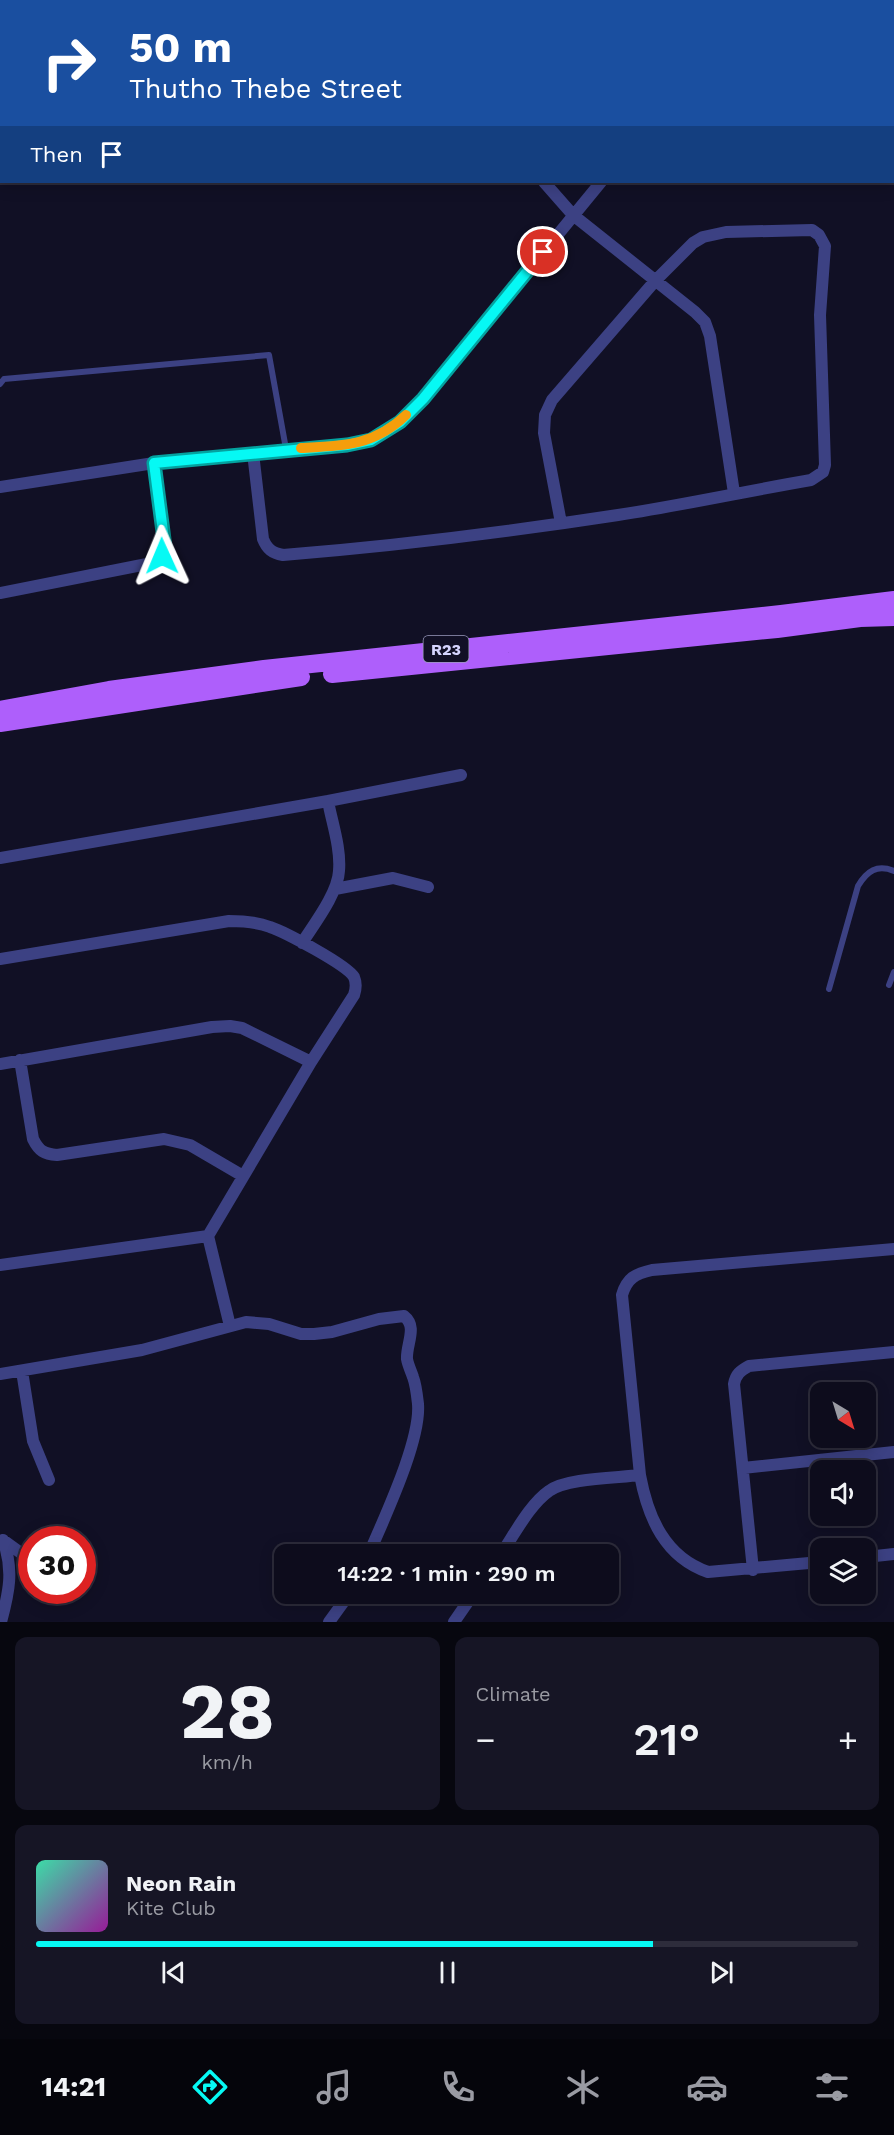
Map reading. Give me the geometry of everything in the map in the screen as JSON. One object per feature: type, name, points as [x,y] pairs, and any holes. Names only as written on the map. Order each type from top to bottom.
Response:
[{"type":"main road","name":"R23","points":[[0,710],[109,690],[264,669],[894,600]]},
{"type":"main road","name":"R23","points":[[0,723],[293,677],[777,629],[860,618],[894,617]]},
{"type":"street","points":[[545,183],[573,215],[705,322],[710,336],[734,493]]},
{"type":"street","points":[[0,487],[154,463],[347,445],[371,440],[400,422],[423,399],[600,183]]},
{"type":"street","points":[[253,453],[263,539],[270,551],[283,555],[374,548],[561,523],[620,515],[811,480],[823,472],[825,465],[820,315],[825,246],[819,235],[812,231],[712,234],[693,243],[654,281],[552,400],[544,415],[544,433],[561,523]]},
{"type":"street","points":[[0,593],[157,562],[165,547],[154,463]]},
{"type":"street","points":[[0,858],[327,801],[461,775]]},
{"type":"street","points":[[302,943],[335,889],[339,873],[339,858],[327,801]]},
{"type":"street","points":[[335,889],[393,878],[428,887]]},
{"type":"street","points":[[0,959],[229,921],[249,921],[270,927],[302,943],[348,970],[354,977],[356,987],[354,995],[311,1062],[208,1236],[230,1326]]},
{"type":"street","points":[[0,1064],[212,1027],[230,1026],[242,1028],[311,1062]]},
{"type":"street","points":[[21,1060],[33,1139],[38,1149],[46,1154],[57,1155],[164,1139],[190,1145],[243,1176]]},
{"type":"street","points":[[0,1265],[208,1236]]},
{"type":"street","points":[[810,1563],[753,1570],[708,1572],[693,1567],[675,1553],[652,1521],[640,1475],[622,1295],[626,1282],[635,1274],[652,1270],[894,1249]]},
{"type":"street","points":[[0,1374],[142,1350],[230,1326],[255,1322],[301,1334],[314,1334],[404,1316],[410,1322],[411,1329],[407,1362],[415,1383],[418,1406],[416,1429],[373,1544]]},
{"type":"street","points":[[753,1570],[734,1384],[736,1376],[749,1366],[894,1352]]},
{"type":"street","points":[[22,1371],[33,1441],[49,1480]]},
{"type":"street","points":[[743,1468],[894,1452]]},
{"type":"street","points":[[508,1544],[540,1498],[550,1489],[563,1483],[640,1475]]},
{"type":"street","points":[[2,1539],[18,1551]]},
{"type":"street","points":[[1,1622],[8,1597],[10,1569],[10,1562],[2,1539]]},
{"type":"street","points":[[876,1556],[894,1554],[894,1559]]},
{"type":"street","points":[[329,1622],[342,1604]]},
{"type":"street","points":[[454,1622],[466,1604]]},
{"type":"lane","points":[[0,384],[4,379],[269,355],[286,449]]},
{"type":"lane","points":[[829,989],[858,886],[866,873],[878,867],[894,871]]},
{"type":"lane","points":[[889,985],[894,972]]},
{"type":"slow traffic","points":[[301,448],[347,445],[371,440],[400,422],[406,415]]},
{"type":"route","points":[[162,556],[165,547],[154,463],[347,445],[371,440],[400,422],[423,399],[543,252]]}]
